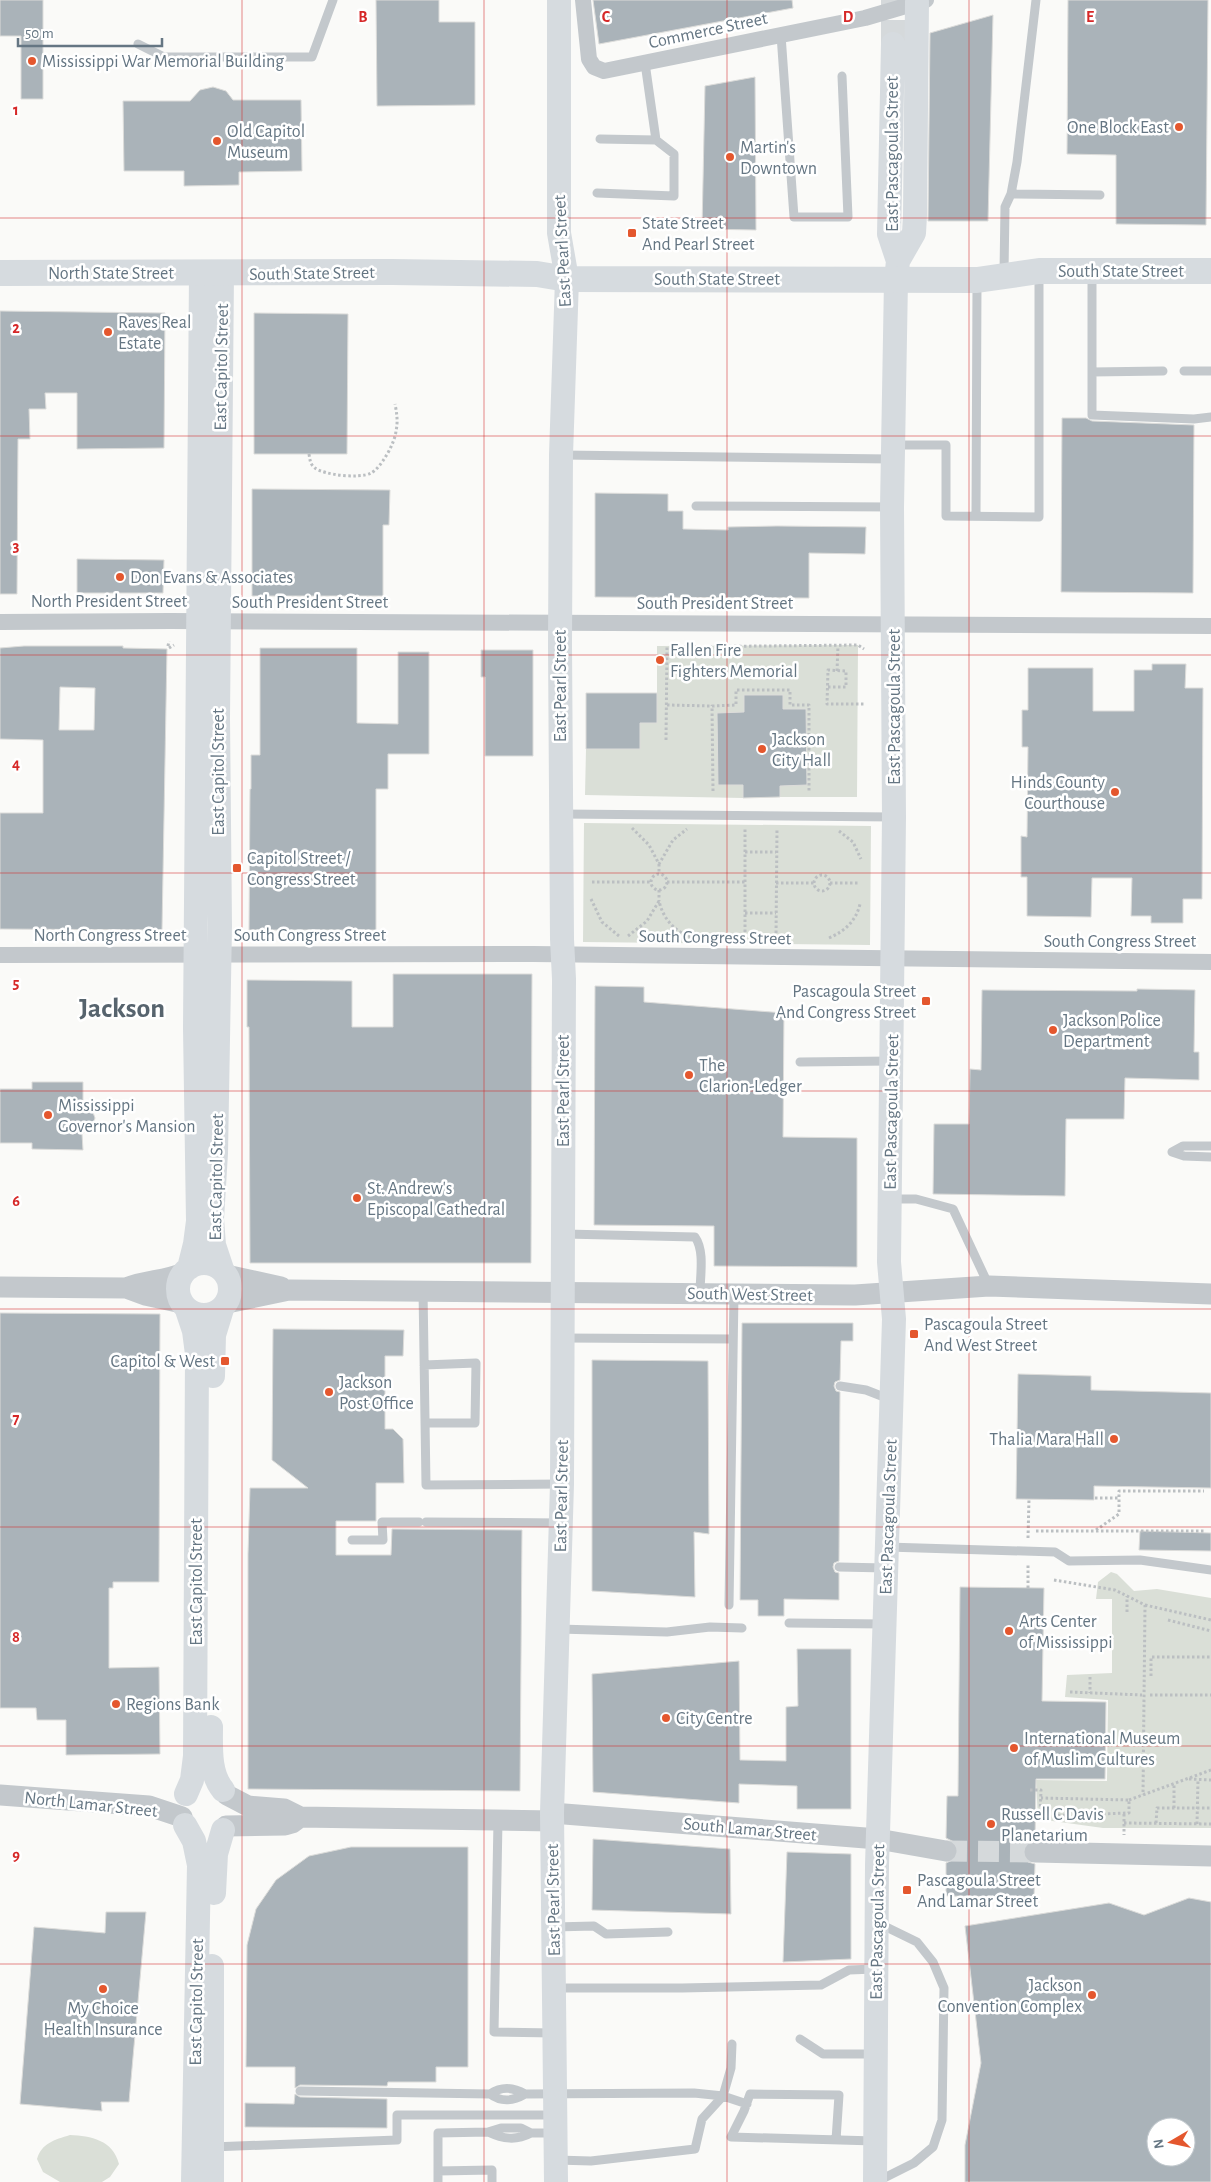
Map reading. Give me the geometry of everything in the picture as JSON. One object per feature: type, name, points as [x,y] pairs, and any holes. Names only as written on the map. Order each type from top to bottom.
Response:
[{"type":"main road","name":"East Pearl Street","points":[[556,2171],[552,1817],[562,1484],[563,955],[560,623],[561,454],[567,279],[559,234],[560,0]]},
{"type":"main road","points":[[897,270],[914,233],[921,1]]},
{"type":"main road","name":"East Pascagoula Street","points":[[875,2182],[878,1839],[894,1319],[889,1262],[894,818],[892,507],[897,270],[889,234],[893,44]]},
{"type":"main road","name":"South State Street","points":[[211,273],[537,274],[567,279],[897,270],[977,280],[1039,272],[1211,271]]},
{"type":"main road","name":"North State Street","points":[[0,273],[211,273]]},
{"type":"main road","name":"East Capitol Street","points":[[186,1270],[196,1244],[198,1221],[195,955],[208,621],[211,273]]},
{"type":"main road","name":"East Capitol Street","points":[[208,621],[219,955],[216,1153],[212,1218],[214,1245],[224,1272]]},
{"type":"main road","points":[[205,1263],[214,1265],[224,1272],[230,1285],[230,1294],[225,1306],[213,1314],[204,1316],[185,1307],[178,1288],[186,1270],[205,1263]]},
{"type":"main road","name":"East Capitol Street","points":[[225,1306],[214,1335],[213,1355],[211,1745],[213,1767],[218,1784],[225,1793]]},
{"type":"main road","name":"East Capitol Street","points":[[185,1307],[194,1331],[197,1354],[195,1756],[192,1780],[186,1794]]},
{"type":"main road","points":[[199,1785],[216,1786],[225,1793],[232,1806],[232,1815],[224,1828],[215,1835],[198,1835],[183,1821],[180,1810],[186,1794],[199,1785]]},
{"type":"main road","name":"East Capitol Street","points":[[183,1821],[194,1841],[199,1865],[193,2182]]},
{"type":"main road","name":"East Capitol Street","points":[[212,2182],[214,1888],[216,1854],[224,1828]]},
{"type":"street","name":"Commerce Street","points":[[583,0],[588,59],[594,67],[604,71],[865,18],[921,1]]},
{"type":"street","name":"North President Street","points":[[0,622],[208,621]]},
{"type":"street","name":"South President Street","points":[[208,621],[1211,626]]},
{"type":"street","name":"North Congress Street","points":[[0,955],[219,955]]},
{"type":"street","name":"South Congress Street","points":[[219,955],[563,955],[1211,962]]},
{"type":"street","points":[[126,1288],[143,1282],[167,1279],[186,1270]]},
{"type":"street","name":"South West Street","points":[[224,1272],[288,1290]]},
{"type":"street","name":"South West Street","points":[[225,1306],[238,1299],[288,1290],[423,1289],[855,1295],[989,1286],[1211,1294]]},
{"type":"street","points":[[0,1287],[126,1288],[185,1307]]},
{"type":"street","name":"South Lamar Street","points":[[225,1793],[248,1806],[284,1809],[300,1817],[498,1820],[552,1817],[878,1839],[946,1851]]},
{"type":"street","name":"North Lamar Street","points":[[0,1795],[148,1806],[183,1821]]},
{"type":"street","name":"South Lamar Street","points":[[224,1828],[285,1825],[292,1823],[300,1817]]},
{"type":"street","points":[[1035,1852],[1211,1856]]},
{"type":"lane","points":[[138,44],[164,57],[312,57],[333,0]]},
{"type":"lane","points":[[1004,276],[1005,207],[1011,194],[1017,162],[1036,0]]},
{"type":"lane","points":[[781,35],[794,217],[848,217],[842,76]]},
{"type":"lane","points":[[645,63],[656,140]]},
{"type":"lane","points":[[597,193],[674,196],[674,154],[656,140],[600,139]]},
{"type":"lane","points":[[1011,194],[1100,195]]},
{"type":"lane","points":[[1092,271],[1092,414],[1194,419],[1211,417]]},
{"type":"lane","points":[[561,454],[894,452],[946,445],[946,516],[1039,517],[1039,272]]},
{"type":"lane","points":[[976,516],[977,280]]},
{"type":"lane","points":[[1092,372],[1163,371]]},
{"type":"lane","points":[[1184,371],[1211,371]]},
{"type":"lane","points":[[696,506],[892,507]]},
{"type":"lane","points":[[561,814],[894,818]]},
{"type":"lane","points":[[800,1062],[892,1061]]},
{"type":"lane","points":[[1211,1146],[1183,1146],[1172,1152],[1184,1156],[1211,1157]]},
{"type":"lane","points":[[890,1199],[916,1199],[953,1209],[989,1286]]},
{"type":"lane","points":[[562,1234],[695,1237],[699,1242],[700,1250],[700,1293]]},
{"type":"lane","points":[[423,1289],[426,1485],[562,1484]]},
{"type":"lane","points":[[730,1605],[734,1294]]},
{"type":"lane","points":[[563,1338],[733,1339]]},
{"type":"lane","points":[[424,1364],[476,1363],[476,1423],[425,1423]]},
{"type":"lane","points":[[840,1386],[866,1390],[892,1400]]},
{"type":"lane","points":[[352,1540],[383,1540],[382,1522],[561,1523]]},
{"type":"lane","points":[[839,1567],[887,1558],[1055,1552],[1069,1561],[1140,1560],[1211,1570]]},
{"type":"lane","points":[[789,1624],[884,1624]]},
{"type":"lane","points":[[558,1629],[667,1632],[710,1627],[742,1628]]},
{"type":"lane","points":[[498,1820],[494,2032],[554,2033]]},
{"type":"lane","points":[[875,2182],[914,2163],[933,2147],[942,2120],[944,1988],[933,1962],[917,1942],[877,1922]]},
{"type":"lane","points":[[554,1927],[594,1926],[606,1934],[668,1932]]},
{"type":"lane","points":[[554,1988],[821,1985],[849,1970],[876,1969]]},
{"type":"lane","points":[[800,2039],[824,2054],[876,2054]]},
{"type":"lane","points":[[556,2171],[591,2161],[695,2149],[702,2119],[723,2096],[731,2068],[732,2044]]},
{"type":"lane","points":[[300,2091],[490,2094],[498,2100],[515,2100],[525,2094],[555,2114]]},
{"type":"lane","points":[[212,2147],[397,2140],[397,2115],[555,2114],[694,2093],[723,2096],[747,2104]]},
{"type":"lane","points":[[836,2140],[839,2095],[750,2094],[731,2137],[836,2140],[875,2140]]},
{"type":"lane","points":[[438,2182],[438,2132],[488,2132],[501,2128],[521,2128],[531,2133],[555,2114]]},
{"type":"lane","points":[[438,2171],[492,2170],[492,2182]]},
{"type":"path","points":[[309,454],[310,463],[314,468],[323,472],[349,477],[370,474],[384,462],[396,434],[398,418],[394,404]]},
{"type":"path","points":[[169,641],[168,647],[174,645]]},
{"type":"path","points":[[666,740],[667,647],[858,645],[864,649]]},
{"type":"path","points":[[837,671],[838,646]]},
{"type":"path","points":[[828,687],[846,687],[846,671],[828,670],[827,704],[864,704]]},
{"type":"path","points":[[667,705],[736,705],[736,690],[790,690],[790,705],[809,705],[809,793]]},
{"type":"path","points":[[712,706],[712,791]]},
{"type":"path","points":[[628,826],[638,833],[649,845],[659,864],[659,874]]},
{"type":"path","points":[[659,864],[678,834],[692,826]]},
{"type":"path","points":[[745,827],[745,937]]},
{"type":"path","points":[[776,938],[777,827]]},
{"type":"path","points":[[836,829],[853,842],[861,859]]},
{"type":"path","points":[[745,852],[776,852]]},
{"type":"path","points":[[650,882],[654,875],[659,874],[665,877],[667,882]]},
{"type":"path","points":[[822,875],[829,878],[830,883],[826,890],[821,891],[816,888],[814,883],[815,878],[822,875]]},
{"type":"path","points":[[592,882],[650,882]]},
{"type":"path","points":[[650,882],[652,887],[659,890]]},
{"type":"path","points":[[667,882],[745,882]]},
{"type":"path","points":[[659,890],[667,882]]},
{"type":"path","points":[[776,883],[814,883]]},
{"type":"path","points":[[830,883],[860,883]]},
{"type":"path","points":[[659,890],[661,910],[669,922],[679,932],[692,937]]},
{"type":"path","points":[[592,898],[602,922],[619,936]]},
{"type":"path","points":[[628,936],[647,921],[659,901]]},
{"type":"path","points":[[829,938],[842,932],[855,919],[860,904]]},
{"type":"path","points":[[745,913],[776,913]]},
{"type":"path","points":[[1095,1531],[1119,1514],[1119,1491],[1204,1491]]},
{"type":"path","points":[[1095,1498],[1119,1498]]},
{"type":"path","points":[[1036,1531],[1205,1531]]},
{"type":"path","points":[[1054,1580],[1115,1590],[1145,1605],[1211,1620]]},
{"type":"path","points":[[1127,1612],[1128,1596]]},
{"type":"path","points":[[1142,1795],[1145,1605]]},
{"type":"path","points":[[1168,1620],[1211,1630]]},
{"type":"path","points":[[1151,1676],[1151,1657],[1211,1657]]},
{"type":"path","points":[[1090,1677],[1090,1692]]},
{"type":"path","points":[[1070,1692],[1142,1695]]},
{"type":"path","points":[[1150,1695],[1211,1695]]},
{"type":"path","points":[[1041,1798],[1129,1800],[1211,1770]]},
{"type":"path","points":[[1186,1779],[1211,1780]]},
{"type":"path","points":[[1197,1824],[1198,1780]]},
{"type":"path","points":[[1174,1783],[1174,1808]]},
{"type":"path","points":[[1030,1790],[1041,1790],[1040,1816],[1124,1814],[1129,1813],[1129,1800]]},
{"type":"path","points":[[1156,1823],[1157,1808],[1211,1808]]},
{"type":"path","points":[[1124,1814],[1124,1840]]},
{"type":"path","points":[[1124,1823],[1211,1824]]},
{"type":"shaded area","points":[[858,645],[857,797],[780,797],[780,786],[807,785],[806,709],[783,709],[783,695],[744,695],[744,712],[717,713],[718,785],[743,785],[743,798],[585,795],[586,749],[640,749],[640,723],[657,722],[657,646]]},
{"type":"shaded area","points":[[584,823],[871,826],[870,945],[583,942]]},
{"type":"shaded area","points":[[1111,1572],[1117,1574],[1134,1591],[1157,1589],[1211,1598],[1211,1828],[1103,1828],[1038,1819],[1036,1780],[1107,1781],[1108,1700],[1065,1697],[1067,1675],[1112,1673],[1112,1599],[1096,1599],[1098,1582]]},
{"type":"shaded area","points":[[70,2135],[93,2138],[112,2149],[119,2164],[110,2177],[102,2182],[60,2182],[43,2172],[37,2159],[42,2149],[54,2141]]},
{"type":"building","name":"Mississippi War Memorial Building","points":[[0,0],[43,0],[43,99],[21,99],[21,36],[0,36]]},
{"type":"building","points":[[376,0],[439,0],[439,22],[475,22],[475,105],[377,106]]},
{"type":"building","points":[[593,0],[792,0],[793,8],[599,44]]},
{"type":"building","points":[[1068,0],[1208,0],[1206,225],[1116,224],[1116,155],[1067,154]]},
{"type":"building","points":[[993,15],[988,221],[928,221],[930,33]]},
{"type":"building","name":"Martin's Downtown","points":[[755,77],[756,230],[702,229],[705,86]]},
{"type":"building","points":[[213,87],[226,91],[233,100],[301,100],[302,171],[239,172],[239,185],[184,186],[184,171],[124,171],[123,101],[190,101],[200,90]]},
{"type":"building","points":[[0,311],[165,313],[164,448],[77,449],[77,393],[45,393],[46,409],[29,409],[30,439],[18,439],[17,594],[0,594]]},
{"type":"building","points":[[254,313],[348,314],[347,454],[254,454]]},
{"type":"building","points":[[1062,418],[1194,425],[1193,593],[1061,592]]},
{"type":"building","points":[[252,489],[390,490],[389,525],[383,525],[383,596],[252,596]]},
{"type":"building","points":[[595,493],[668,494],[668,511],[683,511],[683,529],[728,530],[728,527],[777,526],[866,527],[865,554],[809,553],[809,598],[595,597]]},
{"type":"building","name":"Don Evans & Associates","points":[[77,559],[164,560],[163,593],[77,593]]},
{"type":"building","points":[[24,646],[123,646],[123,648],[167,649],[162,930],[0,929],[0,813],[43,813],[43,740],[0,739],[0,648]],"holes":[[[60,687],[95,688],[94,730],[59,730]]]},
{"type":"building","points":[[260,648],[357,648],[357,723],[398,724],[398,652],[429,652],[429,754],[388,754],[388,789],[376,789],[376,930],[249,930],[251,755],[260,755]]},
{"type":"building","points":[[481,650],[533,650],[533,756],[485,756],[485,677],[481,677]]},
{"type":"building","name":"Hinds County Courthouse","points":[[1152,664],[1186,664],[1185,688],[1203,688],[1202,899],[1183,899],[1183,923],[1151,923],[1151,916],[1131,916],[1132,878],[1092,878],[1091,917],[1027,916],[1027,877],[1021,877],[1021,836],[1027,837],[1028,747],[1022,747],[1022,710],[1028,710],[1028,668],[1093,668],[1093,711],[1134,711],[1134,670],[1152,670]]},
{"type":"building","points":[[586,693],[657,693],[657,723],[640,723],[640,749],[586,749]]},
{"type":"building","name":"Jackson City Hall","points":[[744,695],[783,695],[783,709],[806,709],[807,785],[780,786],[780,797],[743,798],[743,785],[718,785],[717,713],[744,712]]},
{"type":"building","points":[[393,974],[532,974],[531,1263],[250,1263],[249,1027],[247,1027],[247,980],[352,981],[352,1027],[393,1027]]},
{"type":"building","name":"The Clarion-Ledger","points":[[595,986],[644,987],[644,1002],[784,1013],[783,1137],[857,1138],[857,1267],[714,1266],[714,1226],[594,1225]]},
{"type":"building","points":[[1137,989],[1195,990],[1194,1052],[1199,1052],[1199,1080],[1125,1078],[1124,1119],[1066,1119],[1065,1196],[933,1194],[934,1124],[969,1124],[970,1069],[981,1070],[982,990],[1137,991]]},
{"type":"building","name":"Mississippi Governor's Mansion","points":[[32,1082],[83,1082],[83,1101],[91,1107],[95,1118],[93,1125],[82,1134],[83,1150],[32,1149],[32,1143],[0,1143],[0,1089],[32,1089]]},
{"type":"building","points":[[0,1313],[160,1314],[159,1582],[113,1582],[113,1588],[109,1588],[109,1668],[159,1667],[160,1754],[66,1755],[66,1720],[37,1720],[36,1708],[0,1708]]},
{"type":"building","points":[[742,1323],[853,1323],[853,1341],[841,1341],[840,1380],[835,1382],[834,1386],[836,1391],[840,1392],[839,1561],[834,1563],[833,1567],[835,1572],[839,1573],[839,1600],[784,1599],[784,1616],[758,1616],[758,1600],[740,1600]]},
{"type":"building","points":[[273,1329],[404,1330],[403,1356],[385,1356],[385,1429],[393,1429],[403,1439],[404,1483],[376,1483],[376,1521],[336,1521],[336,1555],[391,1555],[392,1529],[522,1530],[520,1791],[248,1789],[248,1554],[250,1488],[308,1488],[272,1460]]},
{"type":"building","points":[[592,1360],[708,1361],[709,1534],[694,1532],[695,1597],[592,1591]]},
{"type":"building","name":"Thalia Mara Hall","points":[[1018,1374],[1091,1376],[1091,1390],[1211,1393],[1211,1488],[1094,1486],[1094,1500],[1016,1499]]},
{"type":"building","points":[[1140,1531],[1211,1533],[1211,1551],[1139,1550]]},
{"type":"building","name":"Arts Center of Mississippi","points":[[960,1587],[1044,1588],[1042,1701],[1106,1702],[1105,1779],[1036,1779],[1035,1840],[1025,1845],[1023,1852],[1028,1862],[1035,1864],[1034,1897],[946,1896],[946,1863],[955,1859],[958,1853],[954,1842],[946,1838],[947,1796],[958,1796]]},
{"type":"building","name":"City Centre","points":[[797,1649],[851,1649],[851,1809],[797,1809],[797,1786],[739,1784],[739,1803],[593,1792],[592,1674],[739,1661],[740,1760],[786,1761],[786,1707],[798,1706]]},
{"type":"building","points":[[593,1839],[730,1849],[731,1914],[592,1910]]},
{"type":"building","points":[[351,1847],[468,1847],[468,2067],[436,2067],[436,2082],[388,2082],[387,2086],[300,2085],[295,2088],[295,2067],[246,2067],[247,1945],[256,1909],[276,1880],[309,1856]]},
{"type":"building","points":[[787,1852],[851,1854],[851,1959],[783,1962]]},
{"type":"building","name":"Jackson Convention Complex","points":[[1189,1898],[1211,1902],[1211,2182],[965,2182],[965,2145],[981,2063],[965,1926],[1109,1903],[1144,1915]]},
{"type":"building","points":[[106,1912],[146,1912],[129,2102],[101,2102],[102,2111],[20,2104],[34,1927],[105,1933]]},
{"type":"building","points":[[295,2094],[300,2097],[387,2099],[387,2128],[245,2127],[245,2103],[294,2104]]},
{"type":"tunnel","points":[[893,0],[893,44]]},
{"type":"tunnel","points":[[946,1851],[1035,1852]]},
{"type":"place","name":"Mississippi War Memorial Building","points":[[32,61]]},
{"type":"place","name":"One Block East","points":[[1179,127]]},
{"type":"place","name":"Old Capitol Museum","points":[[217,141]]},
{"type":"place","name":"Martin's Downtown","points":[[730,157]]},
{"type":"place","name":"State Street And Pearl Street","points":[[632,233]]},
{"type":"place","name":"Raves Real Estate","points":[[108,332]]},
{"type":"place","name":"Don Evans & Associates","points":[[120,577]]},
{"type":"place","name":"Fallen Fire Fighters Memorial","points":[[660,660]]},
{"type":"place","name":"Jackson City Hall","points":[[762,749]]},
{"type":"place","name":"Hinds County Courthouse","points":[[1115,792]]},
{"type":"place","name":"Capitol Street / Congress Street","points":[[237,868]]},
{"type":"place","name":"Pascagoula Street And Congress Street","points":[[926,1001]]},
{"type":"place","name":"Jackson Police Department","points":[[1053,1030]]},
{"type":"place","name":"The Clarion-Ledger","points":[[689,1075]]},
{"type":"place","name":"Mississippi Governor's Mansion","points":[[48,1115]]},
{"type":"place","name":"St. Andrew's Episcopal Cathedral","points":[[357,1198]]},
{"type":"place","name":"Pascagoula Street And West Street","points":[[914,1334]]},
{"type":"place","name":"Capitol & West","points":[[225,1361]]},
{"type":"place","name":"Jackson Post Office","points":[[329,1392]]},
{"type":"place","name":"Thalia Mara Hall","points":[[1114,1439]]},
{"type":"place","name":"Arts Center of Mississippi","points":[[1009,1631]]},
{"type":"place","name":"Regions Bank","points":[[116,1704]]},
{"type":"place","name":"City Centre","points":[[666,1718]]},
{"type":"place","name":"International Museum of Muslim Cultures","points":[[1014,1748]]},
{"type":"place","name":"Russell C Davis Planetarium","points":[[991,1824]]},
{"type":"place","name":"Pascagoula Street And Lamar Street","points":[[907,1890]]},
{"type":"place","name":"My Choice Health Insurance","points":[[103,1989]]},
{"type":"place","name":"Jackson Convention Complex","points":[[1092,1995]]},
{"type":"district","name":"Jackson","points":[[122,1007]]}]
